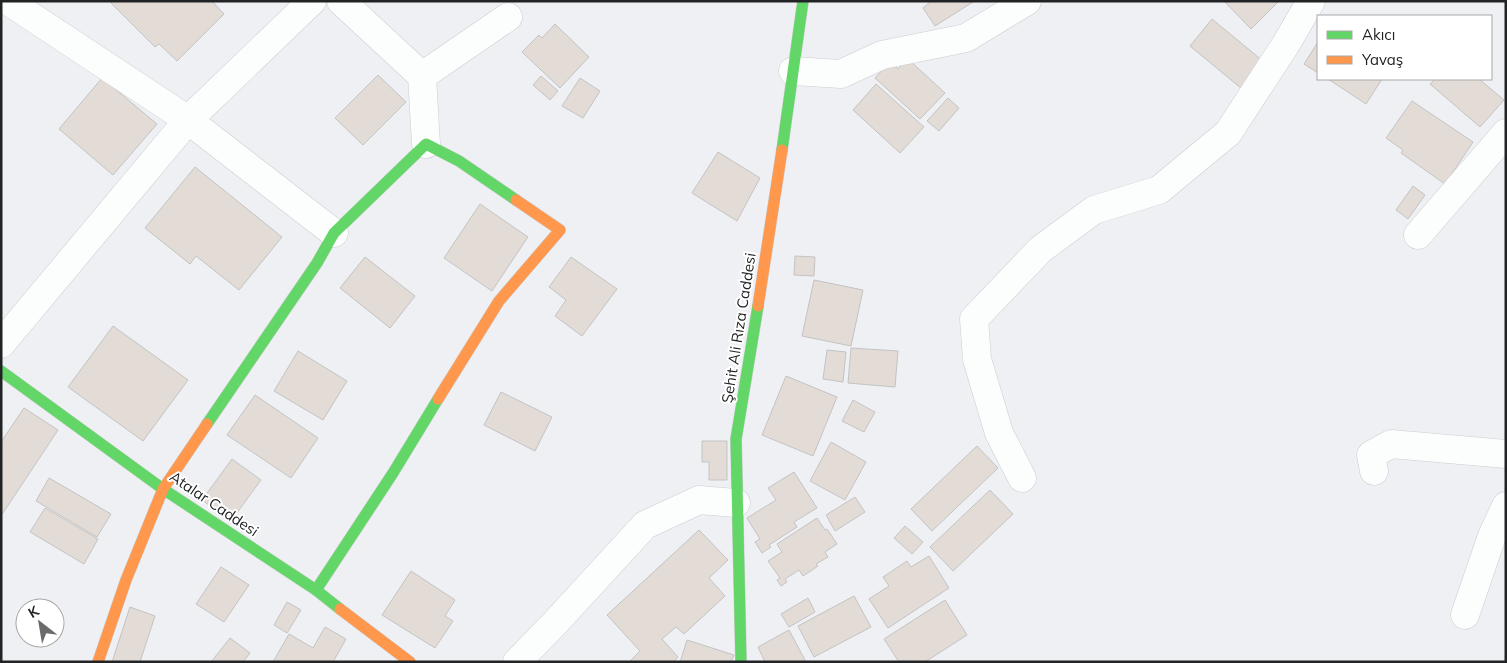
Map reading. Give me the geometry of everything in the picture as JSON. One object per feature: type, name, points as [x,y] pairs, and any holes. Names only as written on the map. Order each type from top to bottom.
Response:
[{"type":"street","points":[[8,1],[188,120],[334,233]]},
{"type":"street","points":[[1,344],[188,120],[312,1]]},
{"type":"street","points":[[98,662],[126,580],[163,489],[317,263],[334,233],[426,144],[422,76],[341,1]]},
{"type":"street","name":"Şehit Ali Rıza Caddesi","points":[[741,662],[736,439],[769,239],[803,1]]},
{"type":"street","points":[[793,71],[841,74],[882,55],[966,38],[1027,1]]},
{"type":"street","points":[[1022,478],[999,433],[977,359],[974,319],[1042,249],[1094,210],[1159,190],[1228,133],[1286,44],[1311,1]]},
{"type":"street","points":[[422,76],[508,16]]},
{"type":"street","points":[[1418,235],[1506,133]]},
{"type":"street","points":[[316,590],[393,473],[499,301],[560,230],[459,161],[426,144]]},
{"type":"street","name":"Atalar Caddesi","points":[[2,374],[163,489],[316,590],[410,662]]},
{"type":"street","points":[[1374,471],[1371,455],[1391,444],[1506,454]]},
{"type":"street","points":[[517,662],[645,525],[699,500],[736,503]]},
{"type":"street","points":[[1465,616],[1492,536],[1506,506]]},
{"type":"building","points":[[113,1],[212,1],[224,14],[177,61],[159,44],[155,47],[111,3]]},
{"type":"building","points":[[930,1],[973,2],[935,26],[923,8]]},
{"type":"building","points":[[1224,1],[1279,1],[1251,29]]},
{"type":"building","points":[[1212,19],[1264,62],[1242,89],[1190,46]]},
{"type":"building","points":[[555,24],[589,57],[560,88],[522,52],[539,35],[542,38]]},
{"type":"building","points":[[1317,44],[1317,72],[1304,64]]},
{"type":"building","points":[[908,59],[945,93],[920,119],[875,78],[890,62],[898,69]]},
{"type":"building","points":[[378,75],[406,102],[363,145],[335,118]]},
{"type":"building","points":[[541,76],[558,91],[550,100],[533,85]]},
{"type":"building","points":[[102,78],[157,124],[113,175],[59,129]]},
{"type":"building","points":[[580,78],[600,91],[583,118],[562,106]]},
{"type":"building","points":[[1330,80],[1381,80],[1366,104]]},
{"type":"building","points":[[1434,80],[1480,80],[1504,100],[1480,127],[1430,84]]},
{"type":"building","points":[[876,84],[924,127],[900,153],[853,110]]},
{"type":"building","points":[[948,98],[959,108],[939,131],[927,121]]},
{"type":"building","points":[[1412,101],[1473,142],[1445,184],[1401,153],[1403,150],[1386,138]]},
{"type":"building","points":[[718,152],[760,178],[737,221],[692,193]]},
{"type":"building","points":[[195,167],[282,237],[239,290],[196,256],[190,264],[145,228]]},
{"type":"building","points":[[1413,186],[1425,195],[1408,219],[1396,210]]},
{"type":"building","points":[[480,204],[528,237],[492,291],[444,258]]},
{"type":"building","points":[[795,256],[815,257],[814,276],[794,275]]},
{"type":"building","points":[[365,257],[415,296],[390,328],[340,288]]},
{"type":"building","points":[[571,257],[617,289],[582,336],[555,316],[566,300],[549,287]]},
{"type":"building","points":[[814,280],[863,290],[851,346],[802,336]]},
{"type":"building","points":[[113,326],[188,380],[143,441],[68,387]]},
{"type":"building","points":[[851,348],[898,351],[895,387],[848,383]]},
{"type":"building","points":[[827,350],[846,352],[843,382],[823,379]]},
{"type":"building","points":[[298,351],[347,381],[323,420],[274,391]]},
{"type":"building","points":[[786,376],[837,397],[813,456],[762,435]]},
{"type":"building","points":[[501,392],[552,417],[535,451],[484,425]]},
{"type":"building","points":[[255,395],[318,438],[291,478],[227,435]]},
{"type":"building","points":[[853,400],[875,412],[864,432],[842,421]]},
{"type":"building","points":[[24,408],[58,430],[1,516],[1,442]]},
{"type":"building","points":[[702,441],[727,441],[727,480],[709,480],[709,462],[702,462]]},
{"type":"building","points":[[831,442],[866,462],[845,500],[810,481]]},
{"type":"building","points":[[977,446],[998,468],[932,531],[911,509]]},
{"type":"building","points":[[232,459],[261,480],[231,521],[202,500]]},
{"type":"building","points":[[794,472],[817,508],[794,522],[797,527],[769,545],[771,547],[762,553],[755,542],[760,539],[747,518],[776,500],[768,488]]},
{"type":"building","points":[[49,478],[111,514],[97,537],[36,501]]},
{"type":"building","points":[[990,490],[1013,514],[953,571],[930,547]]},
{"type":"building","points":[[855,497],[865,512],[835,531],[826,515]]},
{"type":"building","points":[[45,508],[98,539],[84,564],[30,532]]},
{"type":"building","points":[[817,518],[837,544],[825,552],[828,557],[816,564],[818,566],[803,576],[799,570],[785,579],[787,582],[781,586],[777,580],[780,578],[768,561],[782,552],[777,544]]},
{"type":"building","points":[[905,526],[923,542],[912,554],[894,538]]},
{"type":"building","points":[[699,530],[728,560],[709,578],[725,596],[684,634],[676,627],[662,639],[678,657],[673,662],[629,662],[640,651],[607,615]]},
{"type":"building","points":[[929,556],[949,588],[888,628],[869,599],[889,586],[883,577],[907,561],[911,567]]},
{"type":"building","points":[[221,567],[249,585],[224,622],[196,604]]},
{"type":"building","points":[[411,571],[455,600],[445,616],[453,621],[435,648],[382,615]]},
{"type":"building","points":[[854,596],[871,627],[814,657],[798,626]]},
{"type":"building","points":[[808,598],[815,612],[789,627],[781,614]]},
{"type":"building","points":[[945,600],[967,635],[925,662],[899,662],[884,639]]},
{"type":"building","points":[[287,602],[301,610],[287,633],[274,625]]},
{"type":"building","points":[[130,607],[155,616],[140,662],[112,662]]},
{"type":"building","points":[[325,627],[346,639],[333,662],[273,662],[289,634],[313,648]]},
{"type":"building","points":[[789,630],[806,662],[765,662],[758,647]]},
{"type":"building","points":[[230,638],[250,653],[243,662],[211,662]]},
{"type":"building","points":[[687,640],[734,655],[731,662],[680,662]]},
{"type":"traffic: fast","points":[[782,150],[803,1]]},
{"type":"traffic: fast","points":[[207,424],[317,263],[334,233],[426,144],[459,161],[516,200]]},
{"type":"traffic: fast","points":[[741,662],[736,439],[758,306]]},
{"type":"traffic: fast","points":[[1,371],[163,489],[316,590],[340,609]]},
{"type":"traffic: fast","points":[[316,590],[393,473],[438,399]]},
{"type":"traffic: slow","points":[[758,306],[782,150]]},
{"type":"traffic: slow","points":[[438,399],[499,301],[560,230],[516,200]]},
{"type":"traffic: slow","points":[[98,662],[126,580],[163,489],[207,424]]},
{"type":"traffic: slow","points":[[340,609],[410,662]]}]
